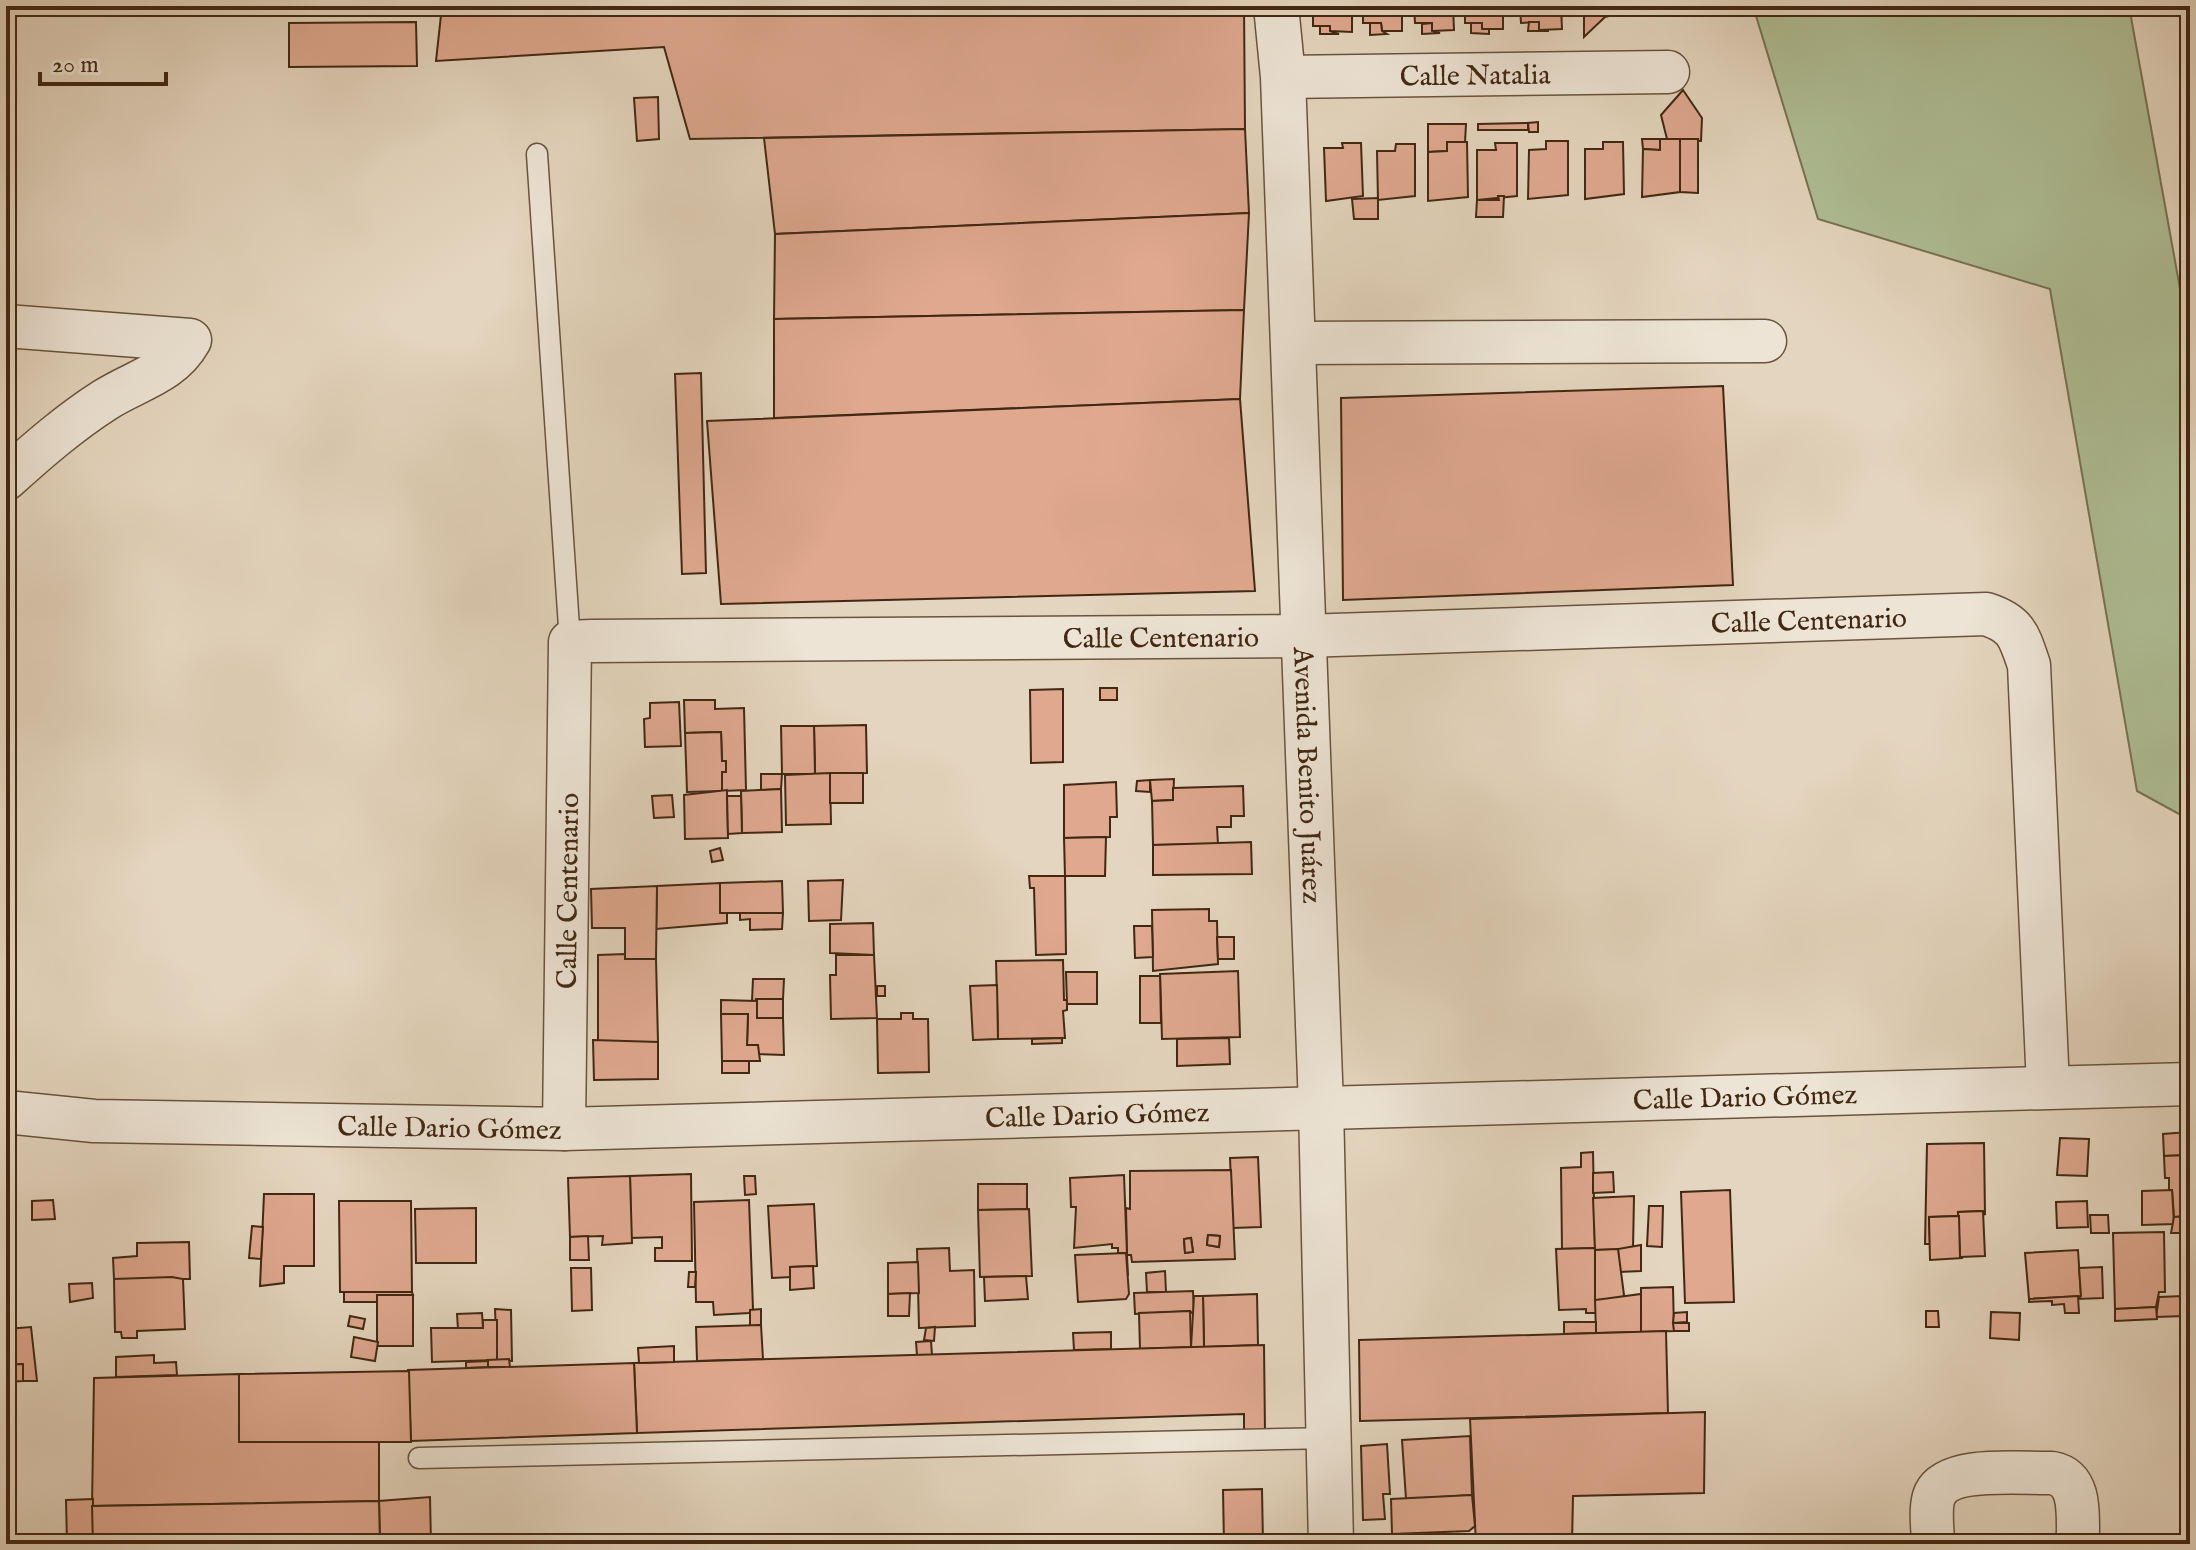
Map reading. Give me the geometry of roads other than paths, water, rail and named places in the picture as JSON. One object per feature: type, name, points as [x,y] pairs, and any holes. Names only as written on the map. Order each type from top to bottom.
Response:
[{"type":"street","name":"Avenida Benito Juárez","points":[[1276,6],[1283,77],[1321,1106],[1331,1438],[1331,1544]]},
{"type":"street","name":"Calle Natalia","points":[[1283,77],[1668,72]]},
{"type":"street","points":[[6,326],[190,340],[171,366],[106,400],[45,444],[6,479]]},
{"type":"street","points":[[1293,343],[1765,341]]},
{"type":"street","name":"Calle Centenario","points":[[564,1129],[570,642],[1303,636],[1986,614],[2008,621],[2020,640],[2029,665],[2048,1086]]},
{"type":"street","name":"Calle Dario Gómez","points":[[6,1112],[94,1121],[564,1129],[2190,1084]]},
{"type":"street","points":[[1933,1544],[1933,1497],[1941,1484],[1955,1476],[2052,1473],[2064,1475],[2072,1484],[2076,1497],[2078,1544]]},
{"type":"lane","points":[[537,154],[570,642]]},
{"type":"lane","points":[[419,1458],[1331,1438]]}]
